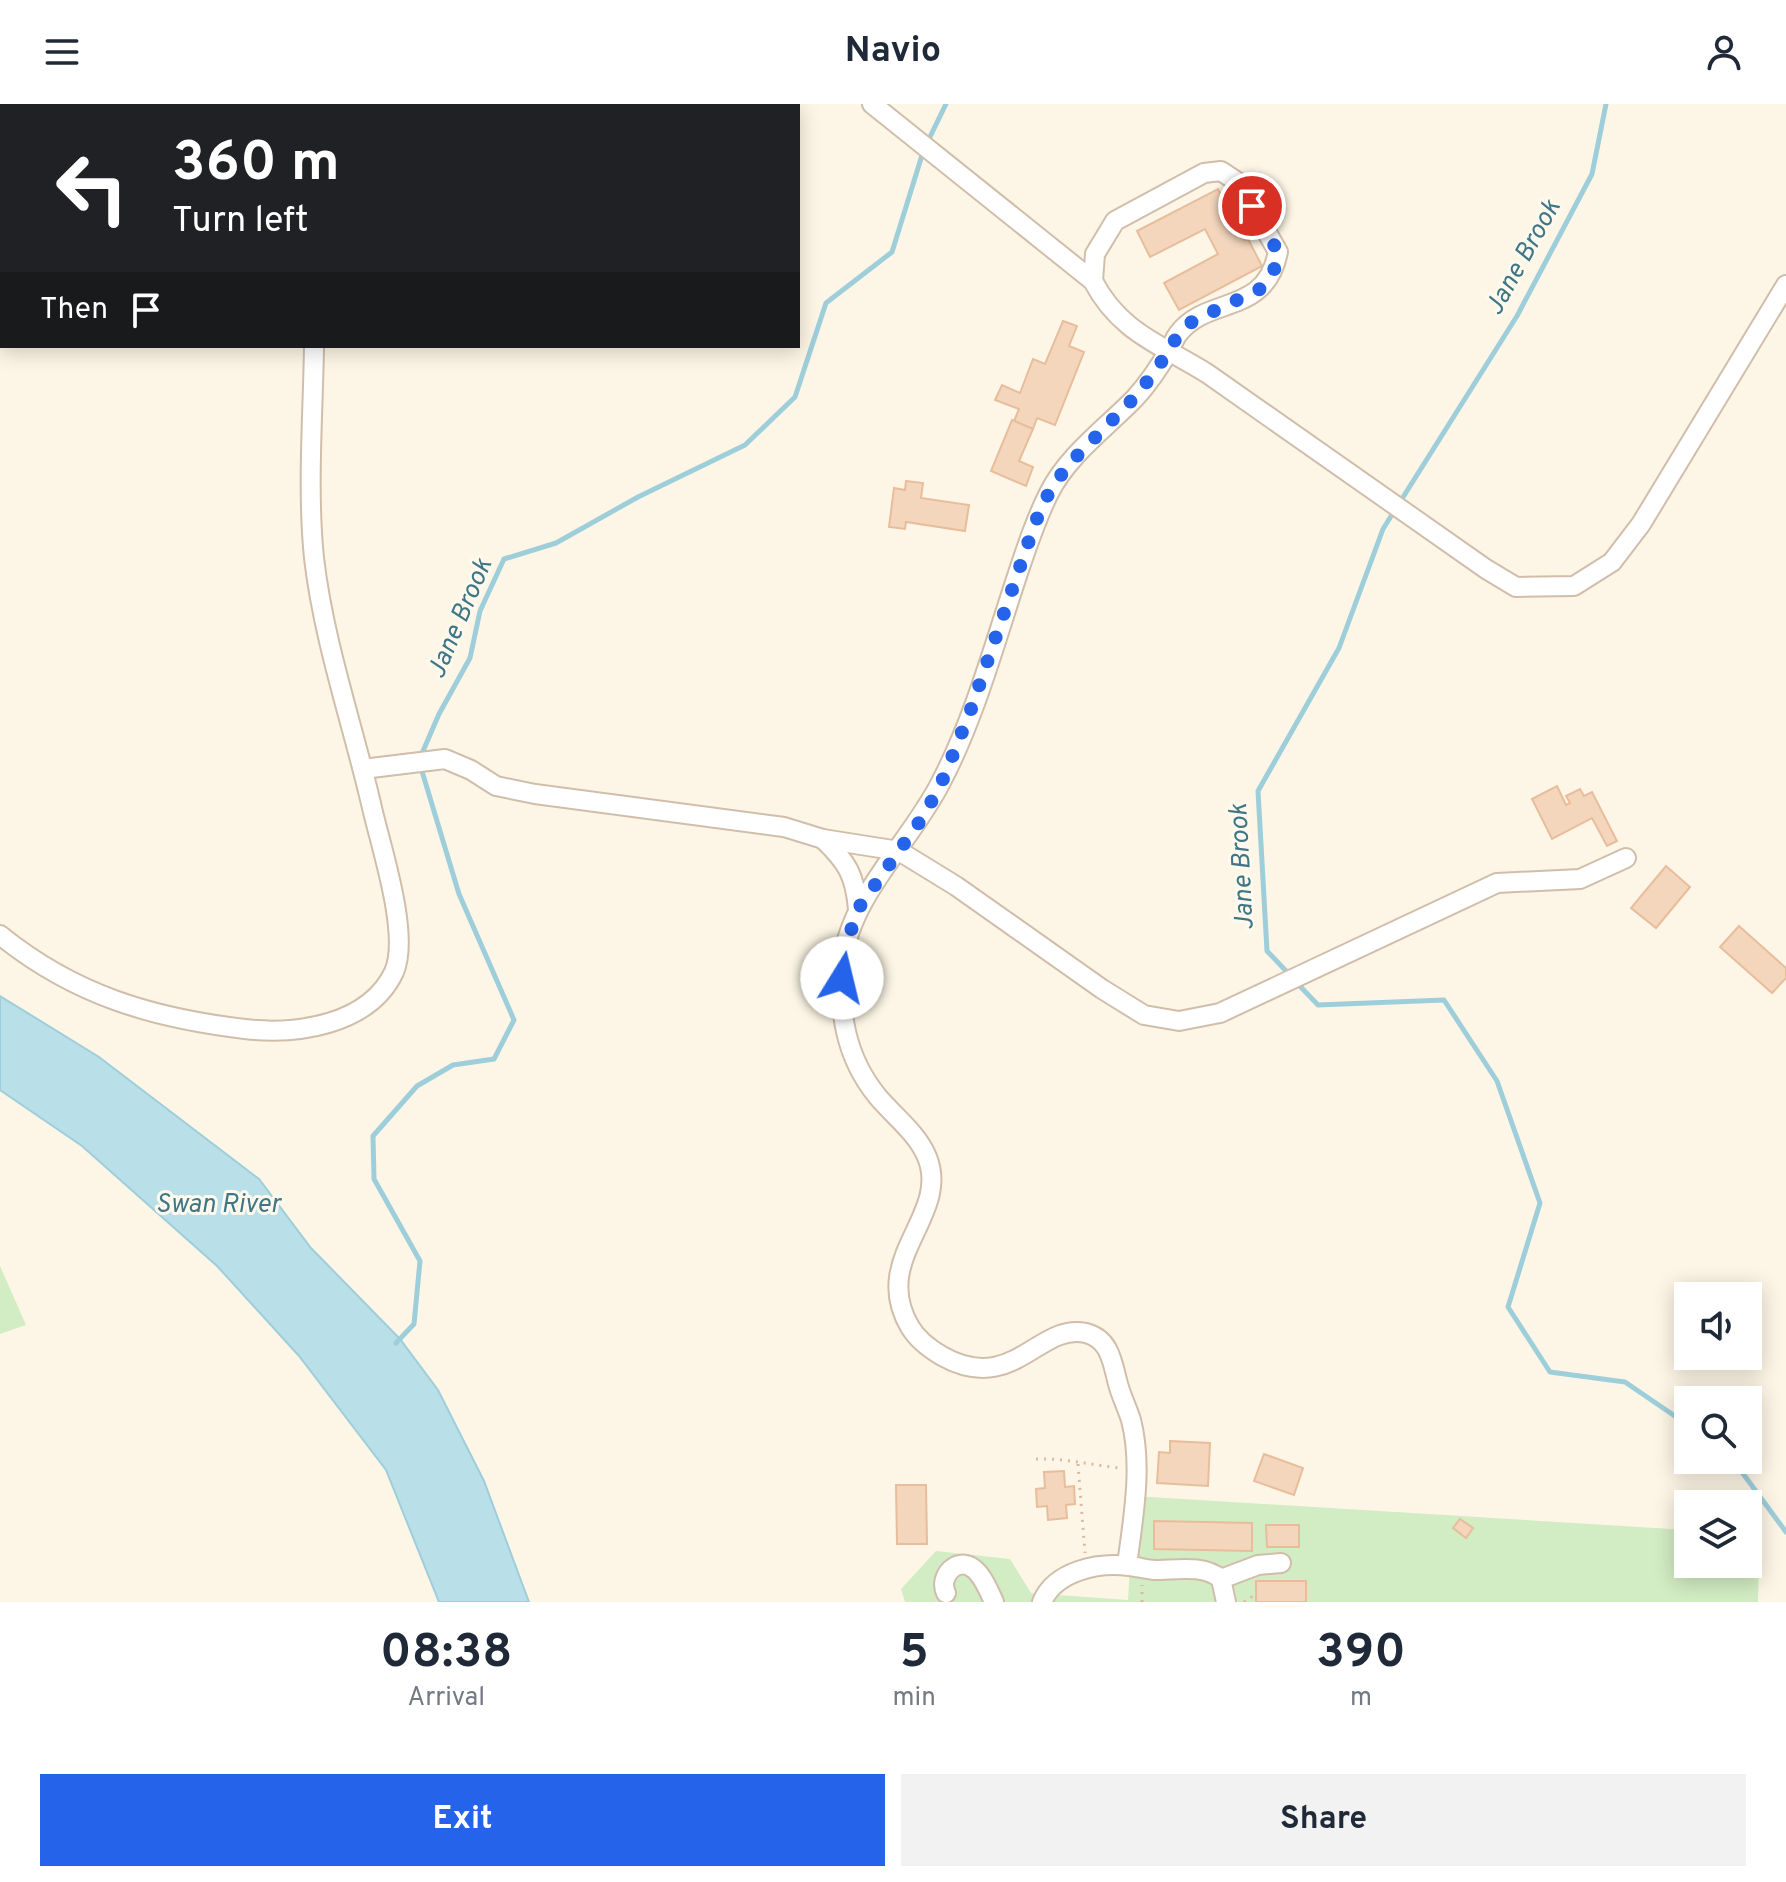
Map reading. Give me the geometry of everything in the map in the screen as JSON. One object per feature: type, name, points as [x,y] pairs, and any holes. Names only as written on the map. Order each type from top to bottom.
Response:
[{"type":"street","points":[[872,104],[1093,281],[1104,303],[1136,334],[1170,350],[1208,374],[1406,514],[1516,587],[1574,586],[1612,562],[1641,524],[1786,285]]},
{"type":"street","points":[[1093,281],[1095,254],[1115,221],[1204,173],[1221,171],[1239,183],[1278,252],[1275,268],[1260,289],[1193,321],[1178,334],[1138,394],[1071,462],[1051,488],[1035,523],[970,712],[944,777],[925,814],[858,909],[843,955],[841,1001],[845,1035],[860,1073],[904,1124],[926,1156],[932,1180],[926,1209],[907,1246],[899,1271],[898,1298],[911,1329],[931,1350],[954,1363],[978,1369],[1003,1366],[1057,1337],[1084,1333],[1107,1348],[1113,1358],[1115,1375],[1131,1422],[1135,1470],[1127,1565]]},
{"type":"street","points":[[0,935],[78,986],[142,1011],[206,1024],[260,1030],[312,1028],[343,1019],[375,997],[394,971],[400,939],[363,769],[321,607],[314,556],[314,348]]},
{"type":"street","points":[[363,769],[445,759],[471,770],[496,786],[535,794],[784,827],[823,839],[899,851],[956,886],[1144,1015],[1179,1021],[1220,1013],[1497,883],[1580,879],[1626,858]]},
{"type":"street","points":[[823,839],[839,855],[856,883],[858,909]]},
{"type":"street","points":[[1042,1602],[1046,1592],[1057,1581],[1087,1569],[1127,1565],[1142,1569],[1203,1570],[1221,1579],[1258,1565],[1281,1563]]},
{"type":"street","points":[[946,1593],[943,1584],[946,1575],[956,1566],[967,1565],[977,1572],[994,1602]]},
{"type":"street","points":[[1221,1579],[1226,1602]]},
{"type":"path","points":[[1036,1459],[1066,1458],[1078,1464],[1135,1470]]},
{"type":"path","points":[[1078,1464],[1087,1569]]},
{"type":"path","points":[[1244,1602],[1256,1594]]},
{"type":"green space","points":[[0,1266],[26,1325],[0,1334]]},
{"type":"green space","points":[[1134,1496],[1674,1529],[1674,1578],[1758,1578],[1758,1602],[905,1602],[901,1589],[936,1551],[1010,1559],[1031,1593],[1128,1600]]},
{"type":"water","name":"Swan River","points":[[0,996],[99,1057],[259,1179],[311,1248],[400,1339],[438,1390],[484,1481],[529,1602],[439,1602],[386,1470],[299,1356],[217,1266],[82,1146],[0,1090]]},
{"type":"building","points":[[1218,189],[1221,195],[1224,194],[1245,240],[1248,239],[1262,266],[1179,310],[1164,283],[1218,254],[1205,229],[1150,257],[1137,231]]},
{"type":"building","points":[[1063,321],[1077,326],[1069,346],[1084,352],[1055,425],[1037,418],[1033,429],[1014,421],[1019,409],[995,400],[1002,385],[1020,393],[1033,359],[1045,364]]},
{"type":"building","points":[[1012,420],[1033,429],[1019,461],[1033,467],[1026,486],[991,471]]},
{"type":"building","points":[[906,481],[923,483],[921,498],[969,505],[965,531],[906,522],[905,529],[889,527],[894,488],[905,490]]},
{"type":"building","points":[[1557,786],[1566,805],[1570,803],[1566,796],[1580,789],[1584,796],[1592,792],[1617,841],[1607,846],[1592,818],[1552,839],[1532,799]]},
{"type":"building","points":[[1666,866],[1690,887],[1656,928],[1631,908]]},
{"type":"building","points":[[1739,926],[1786,968],[1786,978],[1772,993],[1720,947]]},
{"type":"building","points":[[1170,1441],[1210,1443],[1208,1486],[1157,1483],[1159,1452],[1170,1453]]},
{"type":"building","points":[[1264,1454],[1303,1468],[1294,1495],[1254,1481]]},
{"type":"building","points":[[1064,1471],[1065,1487],[1074,1486],[1075,1504],[1066,1505],[1067,1518],[1048,1520],[1047,1506],[1037,1507],[1036,1489],[1045,1488],[1044,1472]]},
{"type":"building","points":[[896,1485],[926,1485],[927,1544],[897,1544]]},
{"type":"building","points":[[1460,1519],[1473,1528],[1466,1538],[1453,1528]]},
{"type":"building","points":[[1154,1521],[1252,1523],[1252,1551],[1154,1549]]},
{"type":"building","points":[[1266,1525],[1299,1525],[1299,1547],[1267,1547]]},
{"type":"building","points":[[1256,1581],[1306,1581],[1306,1602],[1256,1602]]},
{"type":"waterway","name":"Jane Brook","points":[[927,143],[946,104]]},
{"type":"waterway","name":"Jane Brook","points":[[1289,974],[1267,951],[1258,791],[1339,648],[1383,529],[1517,316],[1592,174],[1606,104]]},
{"type":"waterway","name":"Jane Brook","points":[[420,758],[439,714],[470,658],[480,611],[504,559],[556,543],[638,497],[745,445],[795,397],[826,303],[892,252],[923,152]]},
{"type":"waterway","name":"Jane Brook","points":[[396,1343],[414,1324],[420,1261],[374,1179],[373,1136],[417,1086],[453,1065],[494,1059],[514,1020],[459,894],[421,768]]},
{"type":"waterway","name":"Jane Brook","points":[[1295,981],[1318,1005],[1444,1000],[1497,1081],[1540,1203],[1508,1307],[1550,1372],[1625,1382],[1674,1415]]},
{"type":"waterway","name":"Jane Brook","points":[[1743,1474],[1786,1532]]},
{"type":"route","points":[[842,978],[843,955],[858,909],[925,814],[944,777],[970,712],[1035,523],[1051,488],[1071,462],[1138,394],[1178,334],[1193,321],[1260,289],[1275,268],[1278,252],[1252,206]]}]
